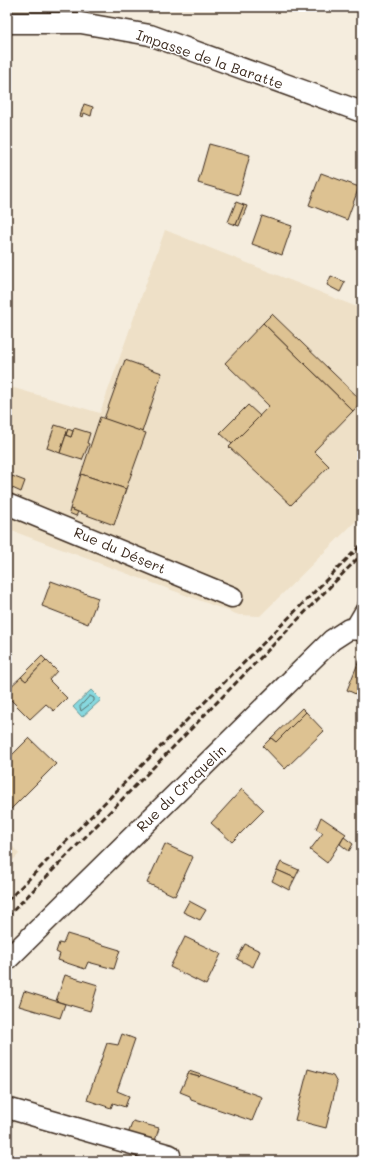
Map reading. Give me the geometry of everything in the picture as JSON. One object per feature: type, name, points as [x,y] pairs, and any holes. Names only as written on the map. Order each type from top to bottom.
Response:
[{"type":"street","name":"Impasse de la Baratte","points":[[7,24],[81,23],[150,35],[362,112]]},
{"type":"street","name":"Rue du Désert","points":[[7,504],[232,597]]},
{"type":"street","name":"Rue du Craquelin","points":[[7,960],[332,640],[356,630]]},
{"type":"street","points":[[7,1108],[170,1155]]},
{"type":"lane","points":[[356,630],[362,607]]},
{"type":"shaded area","points":[[165,230],[362,309],[362,515],[260,616],[239,615],[7,529],[7,386],[100,413]]},
{"type":"shaded area","points":[[7,840],[19,854],[7,866]]},
{"type":"green space","points":[[7,7],[118,7],[7,9]]},
{"type":"water","points":[[91,690],[101,700],[82,717],[73,707]]},
{"type":"building","points":[[84,104],[93,107],[91,116],[84,113],[83,117],[80,116]]},
{"type":"building","points":[[209,144],[250,155],[239,195],[198,183]]},
{"type":"building","points":[[321,173],[359,187],[347,220],[309,205]]},
{"type":"building","points":[[236,202],[244,205],[236,225],[228,222]]},
{"type":"building","points":[[244,205],[247,206],[239,226],[236,225]]},
{"type":"building","points":[[262,216],[292,226],[282,255],[252,244]]},
{"type":"building","points":[[331,276],[345,282],[340,292],[327,285]]},
{"type":"building","points":[[272,314],[362,401],[353,411],[263,323]]},
{"type":"building","points":[[263,323],[353,411],[314,451],[329,466],[291,505],[229,447],[269,406],[225,363]]},
{"type":"building","points":[[125,360],[162,373],[142,432],[104,419]]},
{"type":"building","points":[[248,405],[260,416],[232,444],[220,433]]},
{"type":"building","points":[[100,417],[146,433],[126,489],[81,474]]},
{"type":"building","points":[[55,425],[68,429],[60,453],[47,448]]},
{"type":"building","points":[[74,428],[90,433],[87,443],[89,444],[82,460],[60,453],[66,435],[71,437]]},
{"type":"building","points":[[68,429],[73,431],[71,437],[66,435]]},
{"type":"building","points":[[81,474],[126,489],[114,525],[70,509]]},
{"type":"building","points":[[12,476],[25,481],[21,492],[8,486]]},
{"type":"building","points":[[70,509],[78,512],[76,516],[69,513]]},
{"type":"building","points":[[51,581],[98,598],[88,624],[42,606]]},
{"type":"building","points":[[42,656],[46,660],[26,681],[21,677]]},
{"type":"building","points":[[361,656],[362,657],[362,697],[347,690]]},
{"type":"building","points":[[46,660],[57,671],[49,680],[67,698],[54,711],[46,704],[30,719],[7,696],[7,690],[21,677],[26,681]]},
{"type":"building","points":[[302,708],[306,712],[276,742],[271,738]]},
{"type":"building","points":[[306,712],[324,731],[285,769],[263,746],[271,738],[276,742]]},
{"type":"building","points":[[29,738],[56,764],[7,813],[7,760]]},
{"type":"building","points":[[242,789],[264,810],[232,842],[211,823]]},
{"type":"building","points":[[321,817],[346,834],[327,863],[310,850],[323,833],[316,829]]},
{"type":"building","points":[[344,837],[353,844],[349,851],[340,844]]},
{"type":"building","points":[[165,844],[193,857],[175,896],[147,883]]},
{"type":"building","points":[[281,862],[299,870],[295,878],[277,870]]},
{"type":"building","points":[[277,870],[295,878],[289,890],[272,881]]},
{"type":"building","points":[[189,901],[206,910],[200,920],[183,912]]},
{"type":"building","points":[[67,934],[120,950],[114,969],[88,962],[85,969],[58,960],[60,954],[56,952],[59,943],[63,944]]},
{"type":"building","points":[[185,937],[221,954],[206,985],[170,967]]},
{"type":"building","points":[[245,944],[260,951],[253,967],[237,959]]},
{"type":"building","points":[[65,975],[98,985],[90,1011],[56,1001]]},
{"type":"building","points":[[24,991],[65,1004],[60,1018],[19,1006]]},
{"type":"building","points":[[122,1034],[135,1039],[117,1091],[129,1096],[125,1107],[113,1103],[111,1108],[87,1100],[107,1043],[118,1045]]},
{"type":"building","points":[[308,1069],[333,1076],[337,1083],[326,1128],[295,1120]]},
{"type":"building","points":[[189,1071],[201,1075],[199,1077],[188,1074]]},
{"type":"building","points":[[188,1074],[199,1077],[201,1075],[262,1097],[252,1121],[191,1100],[190,1096],[180,1092]]},
{"type":"building","points":[[133,1121],[159,1128],[155,1141],[128,1134]]},
{"type":"building","points":[[144,1156],[162,1161],[143,1161]]},
{"type":"railway","points":[[7,901],[362,544]]},
{"type":"railway","points":[[7,917],[362,554]]}]
